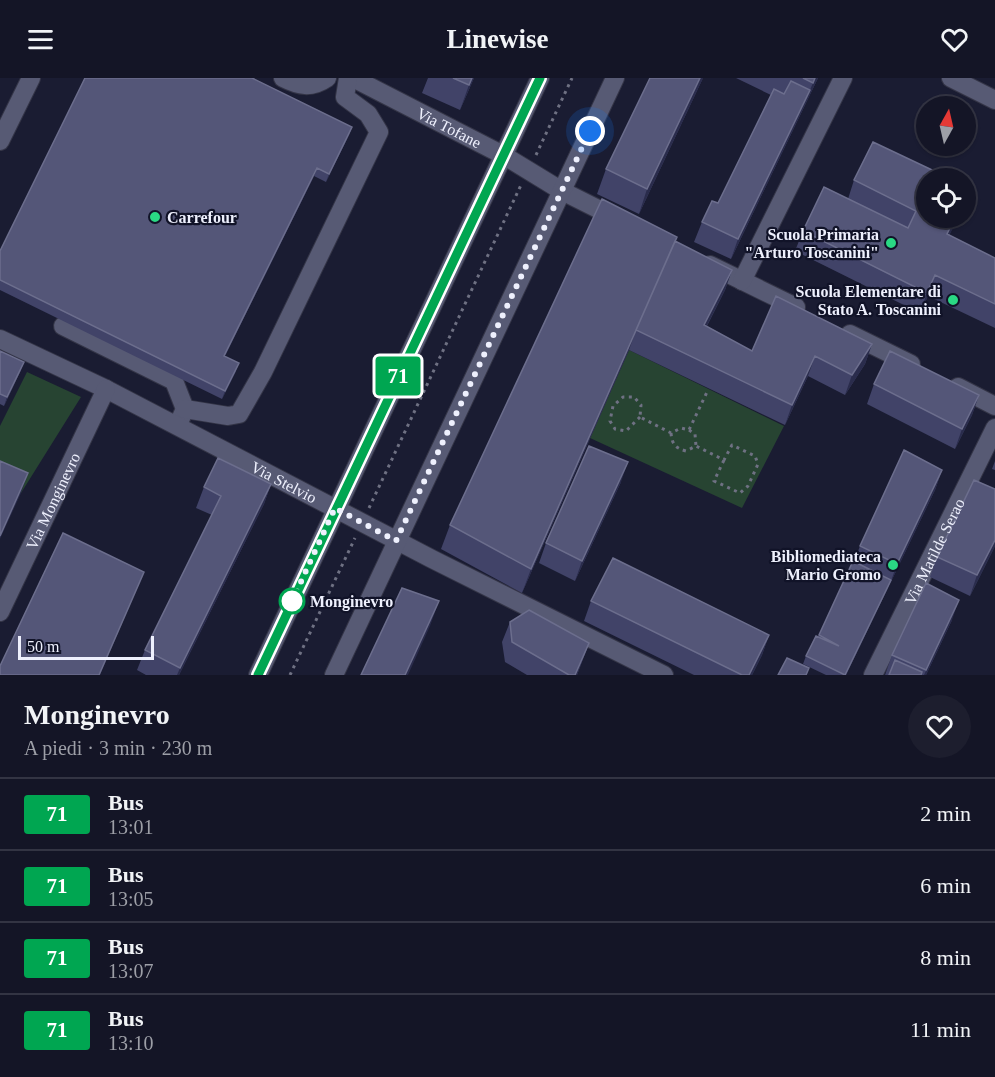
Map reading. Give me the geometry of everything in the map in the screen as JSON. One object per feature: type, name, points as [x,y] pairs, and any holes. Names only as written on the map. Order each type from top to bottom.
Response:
[{"type":"street","points":[[0,141],[31,78]]},
{"type":"street","points":[[283,78],[304,87],[320,83],[327,78]]},
{"type":"street","points":[[185,409],[228,416],[239,414],[263,372],[379,132],[368,114],[345,97],[350,78]]},
{"type":"street","name":"Via Tofane","points":[[350,78],[503,154],[562,191],[639,230]]},
{"type":"street","points":[[258,675],[540,78]]},
{"type":"street","points":[[334,675],[615,78]]},
{"type":"street","points":[[742,281],[843,78]]},
{"type":"street","points":[[951,78],[995,100]]},
{"type":"street","points":[[690,255],[811,315]]},
{"type":"street","points":[[832,325],[925,371]]},
{"type":"street","points":[[63,326],[174,381],[185,409]]},
{"type":"street","name":"Via Stelvio","points":[[0,339],[106,389],[396,541],[664,675]]},
{"type":"street","points":[[945,381],[995,405]]},
{"type":"street","name":"Via Monginevro","points":[[0,612],[106,389]]},
{"type":"street","points":[[176,425],[185,409]]},
{"type":"street","name":"Via Matilde Serao","points":[[873,675],[995,428]]},
{"type":"path","points":[[290,675],[572,78]]},
{"type":"path","points":[[689,430],[707,392]]},
{"type":"path","points":[[623,397],[634,397],[641,405],[640,417],[626,431],[615,429],[610,421],[613,406],[623,397]]},
{"type":"path","points":[[640,417],[671,433]]},
{"type":"path","points":[[671,433],[681,428],[689,430],[695,434],[696,446]]},
{"type":"path","points":[[671,433],[671,442],[677,448],[686,451],[696,446]]},
{"type":"path","points":[[732,445],[755,456],[758,464],[754,475],[740,494],[714,481],[724,460],[732,445]]},
{"type":"path","points":[[696,446],[724,460]]},
{"type":"green space","points":[[629,350],[784,426],[742,508],[590,438]]},
{"type":"green space","points":[[27,372],[81,397],[21,493],[0,479],[0,426]]},
{"type":"building","name":"Carrefour","points":[[85,78],[252,78],[352,127],[329,174],[317,168],[224,356],[239,363],[225,391],[0,280],[0,251]]},
{"type":"building","points":[[453,78],[472,78],[469,85]]},
{"type":"building","points":[[650,78],[700,78],[647,189],[606,169]]},
{"type":"building","points":[[803,78],[815,78],[813,83]]},
{"type":"building","points":[[791,81],[810,90],[738,239],[702,222],[712,201],[718,203],[774,89],[784,94]]},
{"type":"building","points":[[873,142],[928,168],[916,168],[916,211],[854,180]]},
{"type":"building","points":[[824,187],[908,228],[916,211],[916,228],[950,228],[947,234],[995,258],[995,304],[935,275],[927,293],[803,231]]},
{"type":"building","points":[[602,199],[677,237],[531,569],[450,525]]},
{"type":"building","points":[[675,241],[732,270],[704,325],[752,351],[776,296],[872,344],[852,375],[815,356],[792,405],[636,330]]},
{"type":"building","points":[[0,351],[24,362],[7,397],[0,394]]},
{"type":"building","points":[[890,351],[979,395],[962,429],[874,384]]},
{"type":"building","points":[[589,446],[628,462],[582,561],[546,543]]},
{"type":"building","points":[[904,450],[942,470],[897,564],[860,546]]},
{"type":"building","points":[[218,458],[271,484],[180,668],[145,650],[221,496],[204,487]]},
{"type":"building","points":[[0,461],[28,473],[0,536]]},
{"type":"building","points":[[974,480],[995,489],[995,540],[977,575],[937,557]]},
{"type":"building","points":[[63,533],[144,572],[99,675],[0,675],[0,666]]},
{"type":"building","points":[[613,558],[769,635],[749,675],[742,675],[591,601]]},
{"type":"building","points":[[853,561],[891,580],[845,675],[806,656],[816,636],[839,646],[819,635]]},
{"type":"building","points":[[926,583],[959,600],[926,670],[892,655]]},
{"type":"building","points":[[402,588],[439,601],[405,675],[361,675]]},
{"type":"building","points":[[529,610],[589,643],[575,675],[569,675],[512,642],[510,622]]},
{"type":"building","points":[[787,658],[809,668],[806,675],[778,675]]},
{"type":"building","points":[[895,660],[922,672],[921,675],[889,675]]},
{"type":"bus line","name":"71","points":[[258,675],[540,78]]},
{"type":"place","name":"Carrefour","points":[[155,217]]},
{"type":"place","name":"Scuola Primaria \"Arturo Toscanini\"","points":[[891,243]]},
{"type":"place","name":"Scuola Elementare di Stato A. Toscanini","points":[[953,300]]},
{"type":"place","name":"Bibliomediateca Mario Gromo","points":[[893,565]]},
{"type":"place","name":"Monginevro","points":[[292,601]]},
{"type":"route","points":[[292,601],[335,508],[396,541],[590,131]]}]
